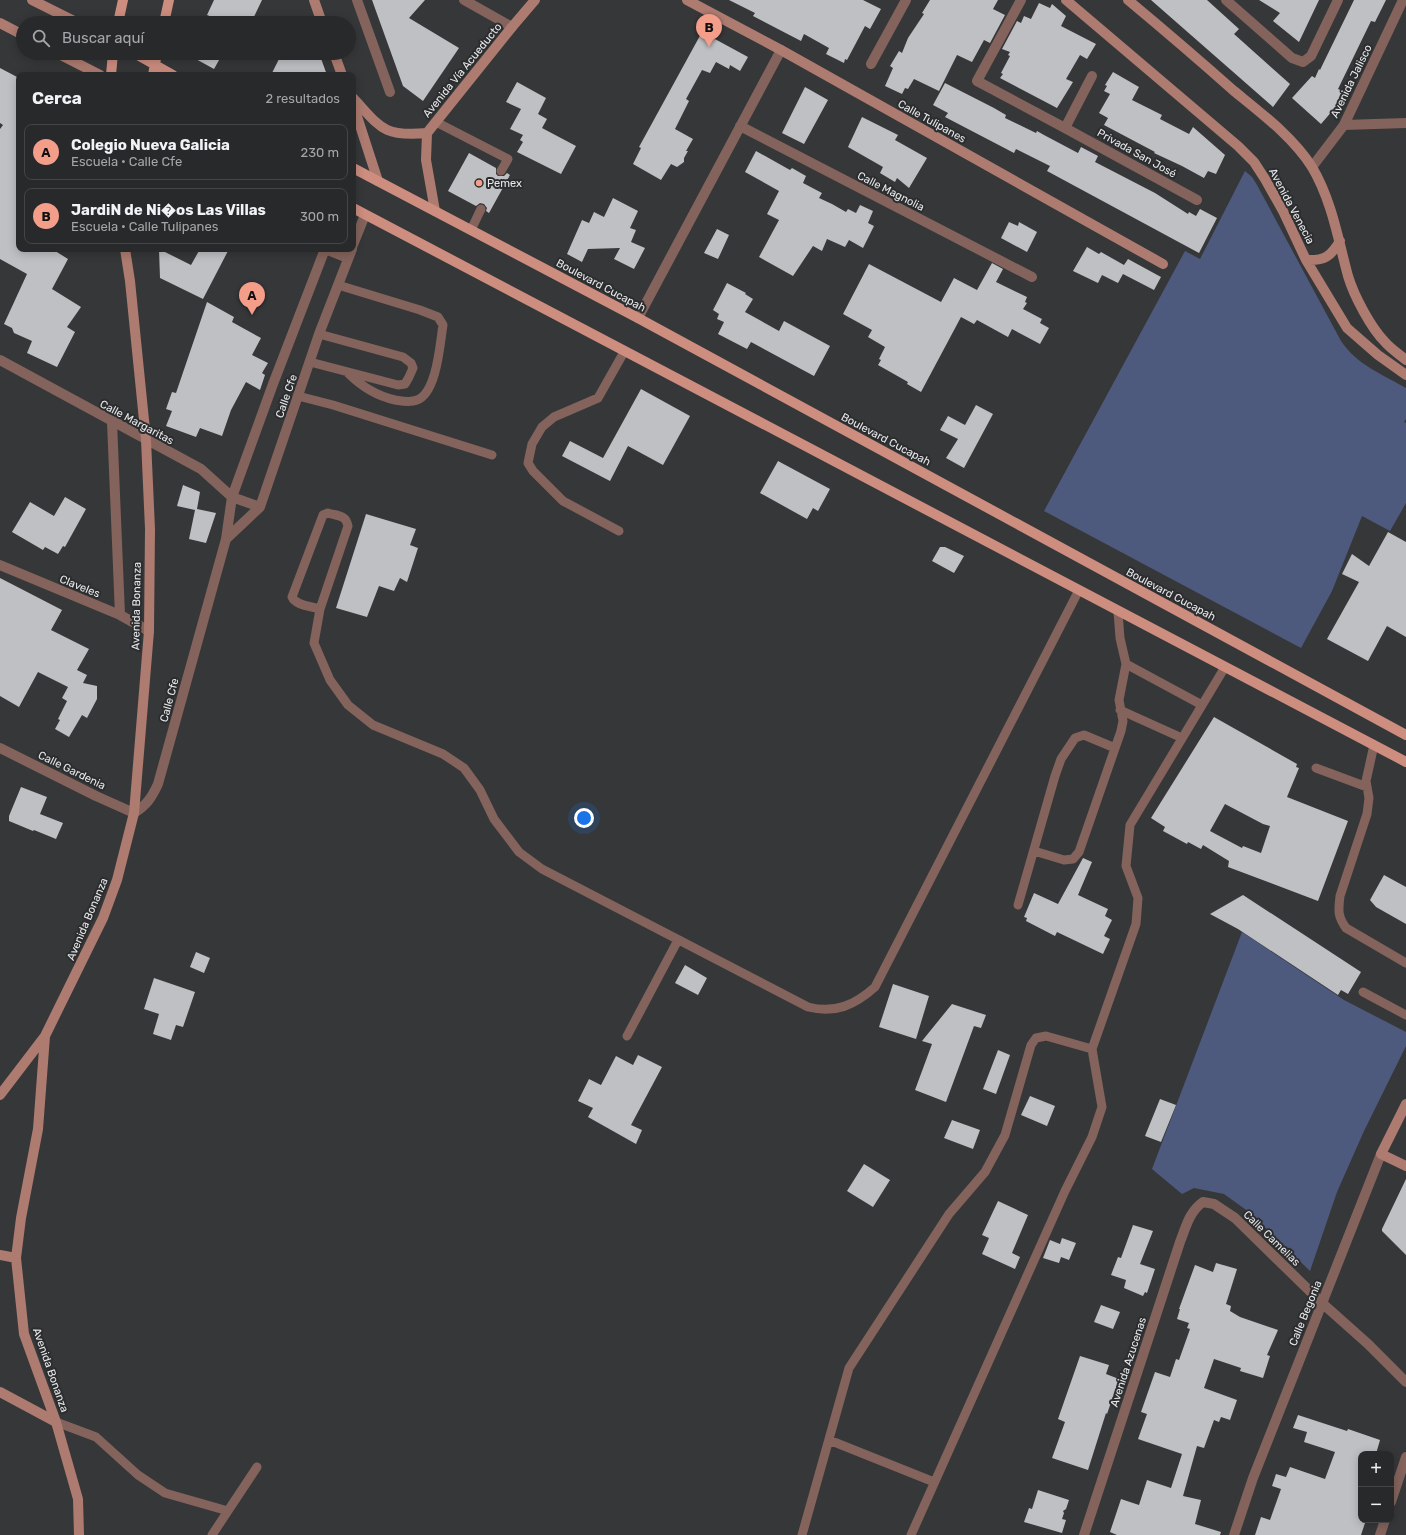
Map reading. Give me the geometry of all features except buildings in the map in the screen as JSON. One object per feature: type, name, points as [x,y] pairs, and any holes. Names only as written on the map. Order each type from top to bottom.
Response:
[{"type":"main road","points":[[120,16],[123,0]]},
{"type":"main road","points":[[166,16],[169,0]]},
{"type":"main road","points":[[111,72],[112,60]]},
{"type":"main road","points":[[142,60],[154,70],[156,60]]},
{"type":"main road","name":"Boulevard Cucapah","points":[[356,170],[638,318],[1406,735]]},
{"type":"main road","points":[[356,210],[1079,590],[1118,612],[1406,762]]},
{"type":"street","points":[[32,0],[64,16]]},
{"type":"street","points":[[314,0],[320,16]]},
{"type":"street","points":[[357,0],[390,92]]},
{"type":"street","points":[[464,0],[512,26]]},
{"type":"street","name":"Avenida Vía Acueducto","points":[[435,211],[427,166],[427,133],[512,26],[535,0]]},
{"type":"street","name":"Calle Tulipanes","points":[[687,0],[781,50],[1164,264]]},
{"type":"street","points":[[871,64],[906,0]]},
{"type":"street","name":"Privada San José","points":[[1021,0],[976,81],[1197,200]]},
{"type":"street","name":"Avenida Venecia","points":[[1066,0],[1238,146],[1254,162],[1283,211],[1306,260],[1347,328],[1378,355],[1406,375]]},
{"type":"street","points":[[1128,0],[1279,130],[1290,140],[1312,167],[1324,191],[1340,241],[1349,278],[1359,302],[1369,320],[1385,342],[1406,360]]},
{"type":"street","points":[[1226,0],[1292,58],[1303,62],[1311,56],[1338,0]]},
{"type":"street","name":"Avenida Jalisco","points":[[1312,167],[1344,125],[1403,0]]},
{"type":"street","points":[[0,23],[16,31]]},
{"type":"street","points":[[638,318],[781,50]]},
{"type":"street","points":[[71,60],[94,72]]},
{"type":"street","points":[[337,60],[341,72]]},
{"type":"street","points":[[1065,128],[1092,76]]},
{"type":"street","points":[[356,101],[382,129],[394,133],[409,135],[427,133]]},
{"type":"street","points":[[356,113],[378,181]]},
{"type":"street","points":[[1344,125],[1406,122]]},
{"type":"street","name":"Calle Magnolia","points":[[740,126],[1032,277]]},
{"type":"street","points":[[356,238],[365,215]]},
{"type":"street","points":[[1306,260],[1322,260],[1335,249],[1340,241]]},
{"type":"street","name":"Avenida Bonanza","points":[[79,1535],[78,1499],[56,1422],[24,1334],[16,1258],[21,1218],[38,1129],[45,1036],[103,918],[117,880],[134,813],[149,631],[150,529],[146,440],[130,281],[125,252]]},
{"type":"street","name":"Calle Cfe","points":[[134,813],[144,807],[154,794],[158,784],[226,539],[232,497],[273,384],[324,252]]},
{"type":"street","name":"Calle Cfe","points":[[226,539],[260,506],[350,253]]},
{"type":"street","name":"Calle Margaritas","points":[[0,360],[201,469],[232,497],[260,506]]},
{"type":"street","points":[[112,422],[120,615]]},
{"type":"street","name":"Claveles","points":[[0,565],[120,615],[149,631]]},
{"type":"street","name":"Calle Gardenia","points":[[0,748],[96,796],[134,813]]},
{"type":"street","points":[[0,1095],[45,1036]]},
{"type":"street","name":"Calle Begonia","points":[[1234,1535],[1253,1478],[1322,1303],[1358,1217],[1381,1154],[1406,1104]]},
{"type":"street","points":[[1381,1154],[1406,1166]]},
{"type":"street","name":"Calle Camelias","points":[[1203,1202],[1214,1204],[1235,1218],[1406,1382]]},
{"type":"street","name":"Avenida Azucenas","points":[[1084,1535],[1180,1242],[1190,1216],[1195,1208],[1203,1202]]},
{"type":"street","points":[[0,1255],[16,1258]]},
{"type":"street","points":[[0,1392],[56,1422]]},
{"type":"street","points":[[1394,1493],[1406,1457]]},
{"type":"street","points":[[1380,1535],[1384,1523]]},
{"type":"lane","points":[[436,122],[508,159],[501,171]]},
{"type":"lane","points":[[471,230],[481,209]]},
{"type":"lane","points":[[338,285],[420,310],[438,317],[443,325],[433,380],[426,393],[417,400],[404,402],[384,398],[355,380],[348,373]]},
{"type":"lane","points":[[310,362],[398,385],[405,384],[413,368],[411,363],[403,356],[320,334]]},
{"type":"lane","points":[[619,531],[563,501],[533,471],[528,463],[532,444],[542,427],[554,417],[598,398],[624,352]]},
{"type":"lane","points":[[298,396],[333,405],[492,455]]},
{"type":"lane","points":[[320,609],[298,603],[292,597],[323,516],[328,513],[344,518],[348,526],[320,609],[314,643],[330,680],[348,705],[373,725],[443,754],[464,768],[480,790],[494,819],[519,852],[542,869],[808,1007],[821,1010],[844,1006],[862,998],[875,987],[1079,590]]},
{"type":"lane","points":[[1034,851],[1064,860],[1073,859],[1079,852],[1121,731],[1123,721],[1119,700],[1126,664],[1120,638],[1118,612]]},
{"type":"lane","points":[[1126,664],[1202,705]]},
{"type":"lane","points":[[911,1535],[1065,1191],[1092,1137],[1102,1107],[1092,1049],[1136,924],[1138,898],[1126,866],[1130,825],[1225,667]]},
{"type":"lane","points":[[1120,710],[1182,738]]},
{"type":"lane","points":[[1018,905],[1061,759],[1075,738],[1084,735],[1115,748]]},
{"type":"lane","points":[[1374,745],[1366,781],[1369,798],[1367,814],[1340,896],[1338,909],[1340,920],[1346,928],[1406,963]]},
{"type":"lane","points":[[1316,768],[1368,787]]},
{"type":"lane","points":[[627,1036],[678,940]]},
{"type":"lane","points":[[1363,992],[1406,1015]]},
{"type":"lane","points":[[802,1535],[849,1368],[950,1214],[985,1172],[1005,1136],[1031,1045],[1036,1038],[1046,1036],[1092,1049]]},
{"type":"lane","points":[[56,1422],[96,1437],[138,1475],[165,1493],[228,1511]]},
{"type":"lane","points":[[829,1440],[934,1482]]},
{"type":"lane","points":[[212,1535],[257,1467]]},
{"type":"shaded area","points":[[1245,171],[1252,177],[1257,185],[1341,341],[1362,363],[1406,388],[1406,419],[1404,422],[1406,423],[1406,503],[1390,531],[1362,516],[1332,591],[1301,648],[1044,511],[1185,251],[1200,259]]},
{"type":"shaded area","points":[[1242,932],[1344,1000],[1406,1032],[1406,1046],[1364,1131],[1337,1192],[1310,1271],[1249,1212],[1224,1194],[1194,1188],[1182,1194],[1152,1169]]},
{"type":"place","name":"JardiN de Ni�os Las Villas","points":[[709,47]]},
{"type":"place","name":"Pemex","points":[[479,183]]},
{"type":"place","name":"Colegio Nueva Galicia","points":[[252,315]]}]
